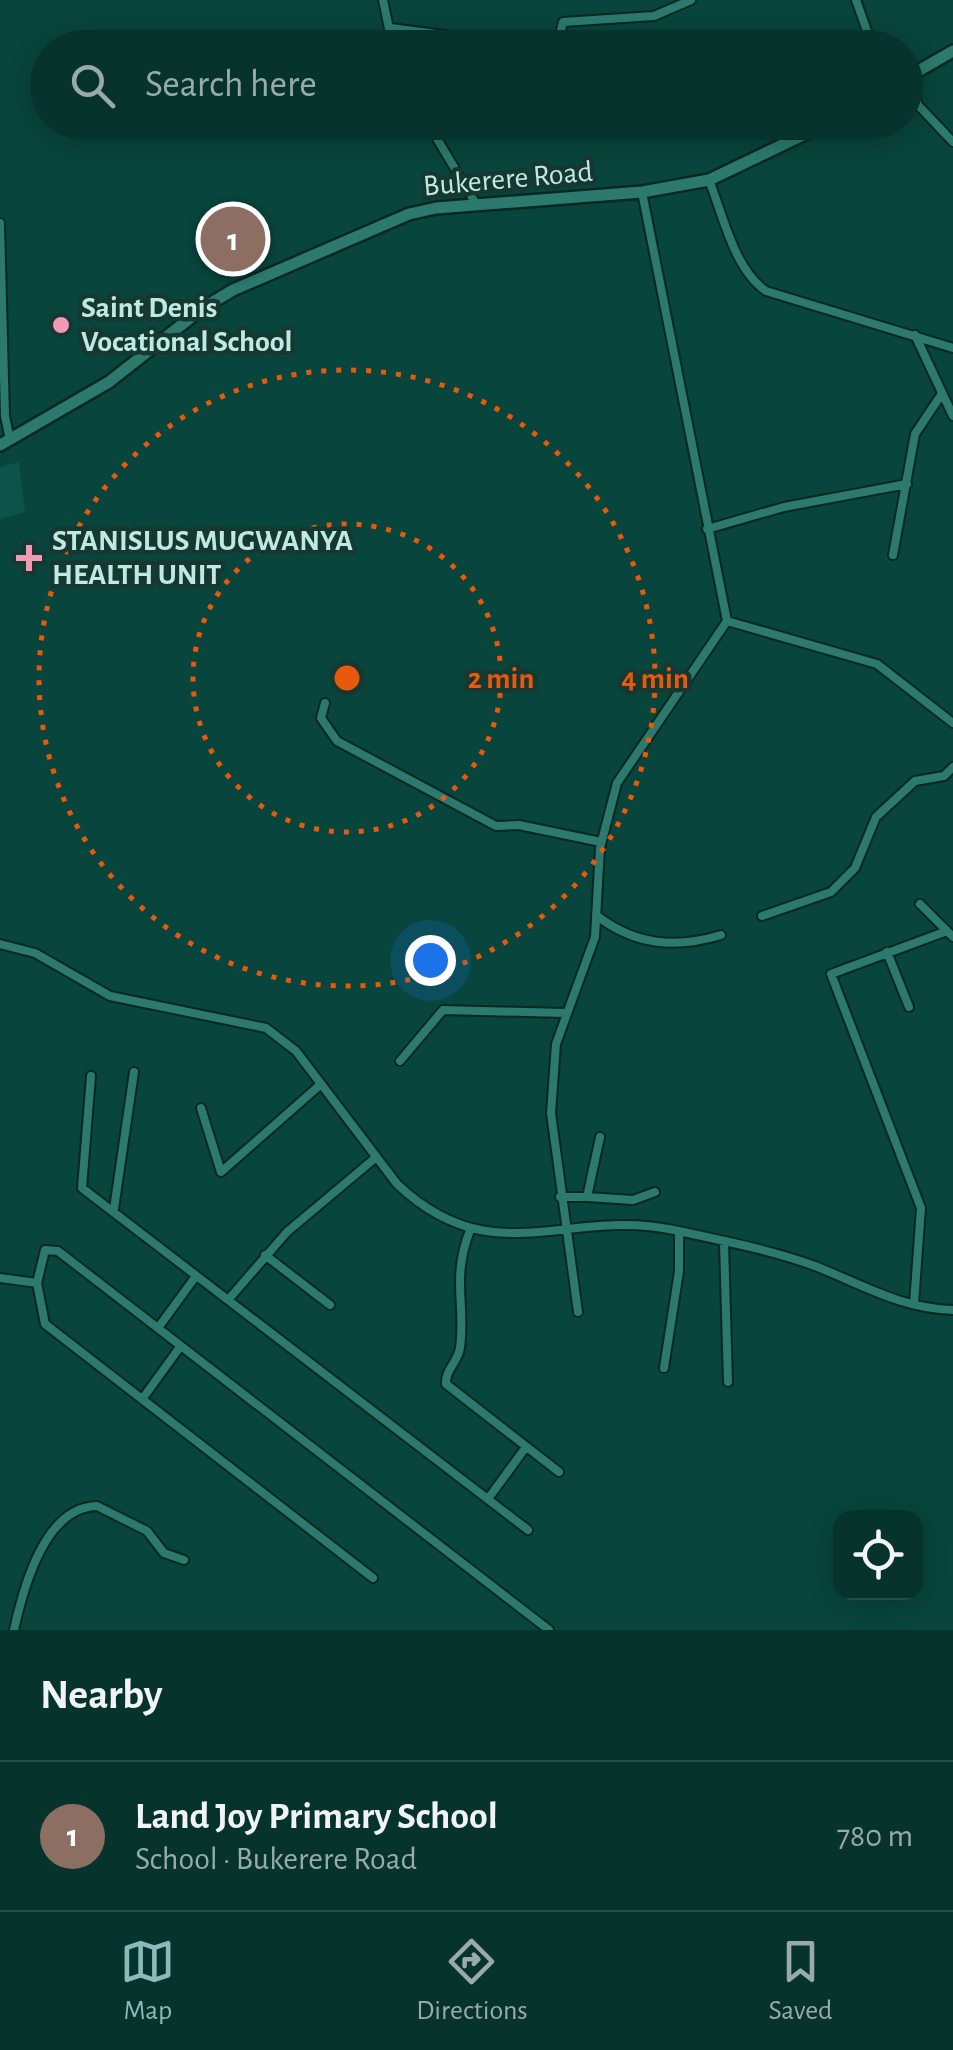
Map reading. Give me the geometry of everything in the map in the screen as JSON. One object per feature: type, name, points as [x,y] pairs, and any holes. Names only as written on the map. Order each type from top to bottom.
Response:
[{"type":"street","points":[[383,0],[391,28],[406,30]]},
{"type":"street","points":[[561,30],[563,22],[654,16],[691,0]]},
{"type":"street","points":[[856,0],[867,30]]},
{"type":"street","points":[[923,68],[953,51]]},
{"type":"street","points":[[923,110],[953,142]]},
{"type":"street","points":[[438,140],[476,204]]},
{"type":"street","name":"Bukerere Road","points":[[5,443],[108,382],[203,308],[233,290],[409,214],[476,204],[642,192],[709,180],[792,140]]},
{"type":"street","points":[[709,180],[753,282],[782,298],[953,348]]},
{"type":"street","points":[[578,1312],[551,1113],[553,1062],[565,1013],[595,937],[601,842],[622,771],[669,712],[728,622],[642,192]]},
{"type":"street","points":[[0,222],[5,443]]},
{"type":"street","points":[[915,335],[934,368],[941,395],[953,416]]},
{"type":"street","points":[[893,555],[915,434],[941,395]]},
{"type":"street","points":[[707,529],[784,507],[908,484]]},
{"type":"street","points":[[728,622],[823,652],[878,664],[953,723]]},
{"type":"street","points":[[325,704],[321,718],[338,741],[496,826],[519,825],[601,842]]},
{"type":"street","points":[[762,916],[831,892],[855,868],[876,817],[915,782],[944,776],[953,767]]},
{"type":"street","points":[[914,1304],[920,1208],[830,980],[838,969],[950,934],[920,904]]},
{"type":"street","points":[[596,915],[623,933],[662,944],[720,935]]},
{"type":"street","points":[[0,944],[35,954],[96,991],[266,1028],[296,1051],[374,1159],[417,1204],[470,1230],[509,1235],[630,1226],[678,1231],[814,1266],[877,1294],[953,1310]]},
{"type":"street","points":[[887,952],[909,1007]]},
{"type":"street","points":[[400,1060],[443,1010],[565,1013]]},
{"type":"street","points":[[114,1210],[134,1072]]},
{"type":"street","points":[[91,1076],[82,1188],[528,1530]]},
{"type":"street","points":[[202,1108],[221,1172],[320,1085]]},
{"type":"street","points":[[587,1197],[600,1137]]},
{"type":"street","points":[[228,1300],[265,1255],[374,1159]]},
{"type":"street","points":[[560,1197],[633,1200],[655,1192]]},
{"type":"street","points":[[470,1230],[458,1268],[459,1354],[446,1375],[446,1384],[560,1472]]},
{"type":"street","points":[[664,1368],[680,1271],[678,1231]]},
{"type":"street","points":[[724,1242],[728,1382]]},
{"type":"street","points":[[372,1578],[45,1324],[36,1283],[42,1255],[50,1249],[58,1251],[549,1630]]},
{"type":"street","points":[[265,1255],[330,1305]]},
{"type":"street","points":[[158,1328],[196,1276]]},
{"type":"street","points":[[0,1278],[36,1283]]},
{"type":"street","points":[[143,1398],[180,1347]]},
{"type":"street","points":[[488,1500],[526,1447]]},
{"type":"street","points":[[14,1630],[39,1553],[73,1512],[97,1506],[147,1531],[164,1553],[184,1560]]},
{"type":"shaded area","points":[[19,462],[25,512],[0,519],[0,467]]},
{"type":"place","name":"Land Joy Primary School","points":[[233,239]]},
{"type":"place","name":"Saint Denis Vocational School","points":[[61,325]]},
{"type":"place","name":"STANISLUS MUGWANYA HEALTH UNIT","points":[[29,558]]}]
